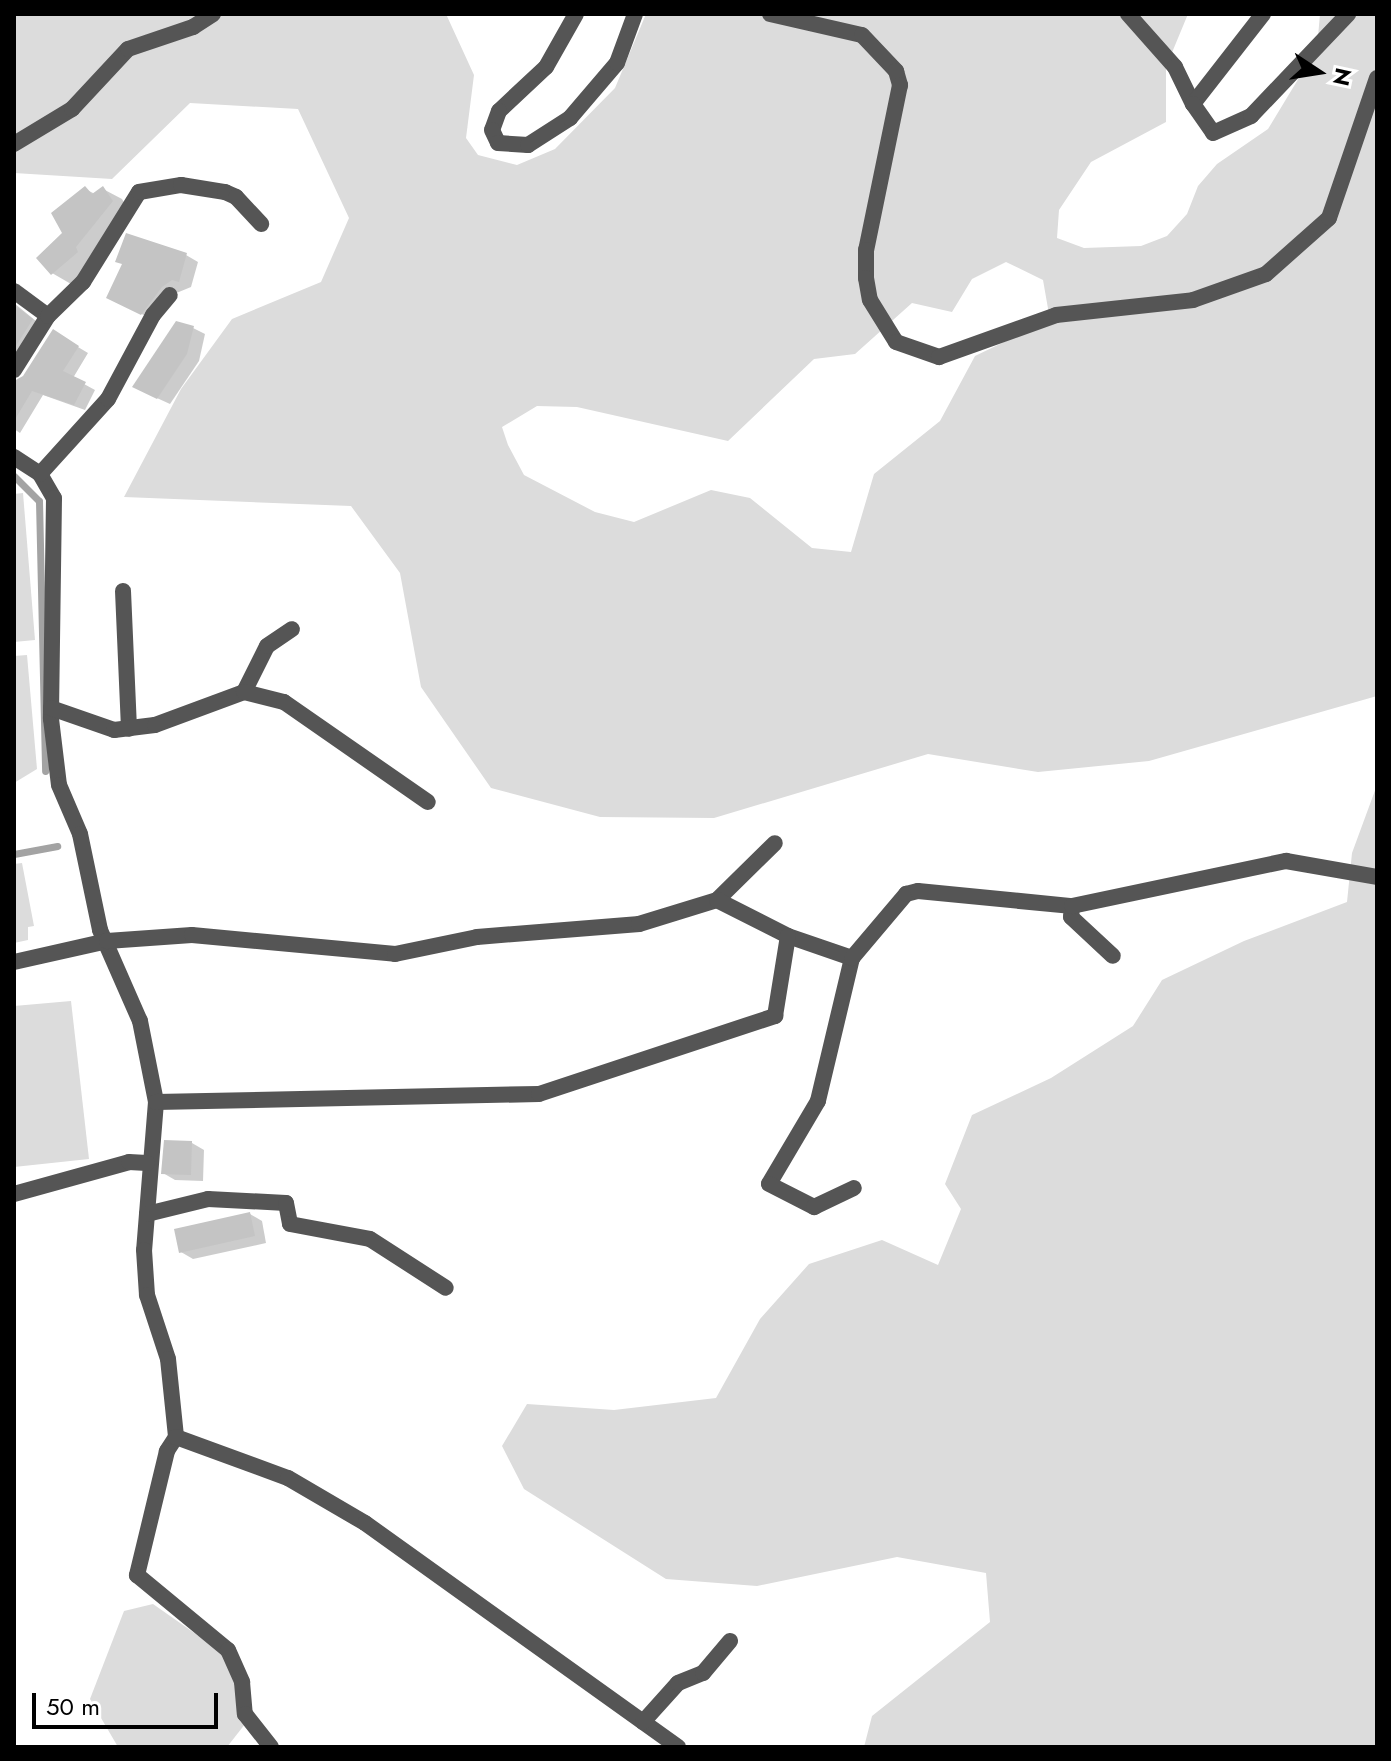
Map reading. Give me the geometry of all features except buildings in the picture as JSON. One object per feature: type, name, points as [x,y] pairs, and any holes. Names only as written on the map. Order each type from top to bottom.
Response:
[{"type":"street","points":[[14,144],[72,109],[128,49],[193,27],[213,14]]},
{"type":"street","points":[[576,14],[546,67],[499,111],[492,130],[498,143],[528,145],[570,118],[617,63],[635,14]]},
{"type":"street","points":[[770,14],[862,35],[896,71],[900,85],[866,250],[866,278],[870,300],[896,342],[939,357],[1056,315],[1193,300],[1266,274],[1329,218],[1377,78]]},
{"type":"street","points":[[1128,14],[1175,67],[1193,104],[1213,133],[1237,126],[1295,75],[1348,14]]},
{"type":"street","points":[[1193,104],[1263,14]]},
{"type":"street","points":[[14,370],[48,316],[83,282],[139,192],[181,185],[225,192],[236,197],[261,224]]},
{"type":"street","points":[[14,291],[48,316]]},
{"type":"street","points":[[40,474],[108,399],[153,315],[170,295]]},
{"type":"street","points":[[14,457],[40,474],[54,498],[51,708],[59,785],[80,834],[107,941],[140,1021],[156,1102],[147,1163],[147,1295],[168,1359],[176,1437],[167,1451],[137,1575],[228,1650],[242,1682],[245,1714],[271,1747]]},
{"type":"street","points":[[123,591],[129,729]]},
{"type":"street","points":[[244,692],[267,646],[292,629]]},
{"type":"street","points":[[51,708],[94,726],[129,729],[166,722],[244,692],[284,702],[309,716],[428,802]]},
{"type":"street","points":[[14,962],[107,941],[192,935],[395,954],[477,937],[639,924],[717,900],[775,843]]},
{"type":"street","points":[[854,1188],[814,1207],[769,1184],[818,1101],[852,958],[906,894],[918,891],[1072,906],[1286,861],[1377,877]]},
{"type":"street","points":[[717,900],[788,936],[852,958]]},
{"type":"street","points":[[1072,906],[1071,917],[1113,956]]},
{"type":"street","points":[[156,1102],[539,1094],[775,1016],[788,936]]},
{"type":"street","points":[[14,1194],[129,1162],[147,1163]]},
{"type":"street","points":[[147,1214],[208,1199],[286,1203],[290,1224],[370,1239],[446,1288]]},
{"type":"street","points":[[176,1437],[288,1478],[365,1523],[678,1747]]},
{"type":"street","points":[[643,1722],[672,1688],[703,1673],[730,1641]]},
{"type":"shaded area","points":[[14,14],[446,14],[474,75],[466,138],[478,155],[517,165],[555,149],[615,88],[646,14],[1188,14],[1166,67],[1166,122],[1091,162],[1059,210],[1057,238],[1084,248],[1141,246],[1167,236],[1187,214],[1198,186],[1217,164],[1268,129],[1317,48],[1320,14],[1377,14],[1377,696],[1149,761],[1038,772],[928,754],[714,818],[600,817],[491,788],[421,687],[400,573],[351,506],[124,497],[181,389],[232,319],[321,282],[349,218],[298,109],[190,103],[112,179],[14,173]],"holes":[[[1006,262],[1043,280],[1050,320],[975,356],[940,421],[874,474],[851,552],[812,548],[750,498],[711,490],[634,522],[595,512],[524,475],[502,427],[537,406],[577,407],[728,441],[814,359],[855,354],[912,303],[952,312],[972,279]]]},
{"type":"shaded area","points":[[23,493],[35,640],[14,642],[14,494]]},
{"type":"shaded area","points":[[27,655],[37,769],[14,783],[14,656]]},
{"type":"shaded area","points":[[1377,785],[1377,1747],[864,1747],[872,1716],[990,1622],[986,1573],[897,1557],[757,1586],[666,1579],[524,1489],[502,1446],[527,1404],[614,1410],[716,1398],[760,1319],[809,1264],[882,1240],[938,1265],[961,1209],[945,1184],[972,1115],[1051,1078],[1133,1026],[1162,980],[1244,941],[1347,902],[1352,853]]},
{"type":"shaded area","points":[[22,863],[34,926],[28,927],[28,940],[14,943],[14,864]]},
{"type":"shaded area","points":[[71,1001],[89,1159],[14,1167],[14,1006]]},
{"type":"shaded area","points":[[153,1604],[230,1658],[249,1719],[227,1747],[118,1747],[90,1699],[124,1611]]},
{"type":"waterway","points":[[14,476],[39,501],[45,771]]},
{"type":"waterway","points":[[14,854],[57,846]]}]
